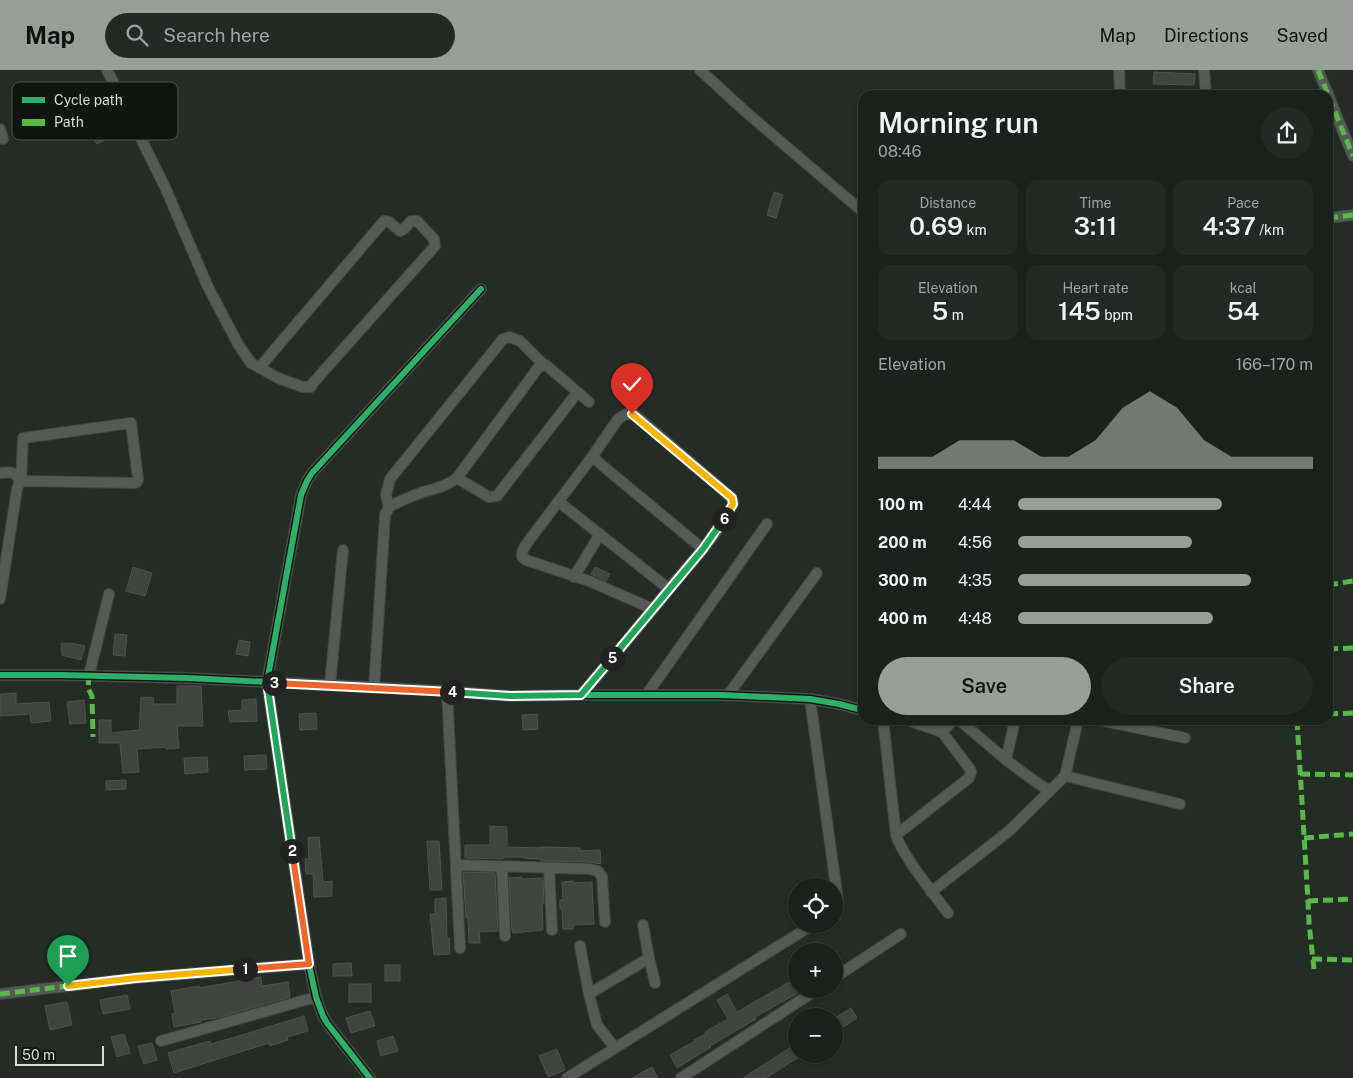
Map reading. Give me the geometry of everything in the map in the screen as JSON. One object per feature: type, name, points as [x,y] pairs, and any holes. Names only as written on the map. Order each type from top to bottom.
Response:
[{"type":"street","points":[[107,70],[113,82]]},
{"type":"street","points":[[700,70],[747,113],[858,208]]},
{"type":"street","points":[[1119,70],[1120,90]]},
{"type":"street","points":[[1204,70],[1206,90]]},
{"type":"street","points":[[1318,70],[1326,90]]},
{"type":"street","points":[[1333,107],[1353,156]]},
{"type":"street","points":[[0,129],[3,139]]},
{"type":"street","points":[[142,140],[166,187],[208,288],[238,344],[251,363],[258,368],[278,378],[304,387],[311,387],[312,383],[435,246],[434,239],[417,221],[411,221],[400,231],[389,222],[384,221],[258,368]]},
{"type":"street","points":[[1333,217],[1353,215]]},
{"type":"street","points":[[370,1078],[327,1023],[316,997],[309,964],[267,682],[301,495],[307,481],[312,473],[482,289]]},
{"type":"street","points":[[374,688],[386,515],[389,507],[386,496],[390,479],[503,339],[510,337],[520,341],[544,365],[588,402]]},
{"type":"street","points":[[389,507],[448,485],[457,478],[538,368],[544,365]]},
{"type":"street","points":[[457,478],[489,497],[497,496],[577,393]]},
{"type":"street","points":[[581,695],[653,609],[669,589],[703,549],[732,506],[733,499],[634,414],[626,414],[621,416],[522,550],[522,557],[589,581],[653,609]]},
{"type":"street","points":[[0,600],[17,489],[21,482],[23,438],[131,424],[137,482],[26,480],[21,482]]},
{"type":"street","points":[[592,457],[703,549]]},
{"type":"street","points":[[0,473],[13,472],[21,482]]},
{"type":"street","points":[[559,502],[669,589]]},
{"type":"street","points":[[647,694],[767,524]]},
{"type":"street","points":[[574,576],[600,534]]},
{"type":"street","points":[[330,685],[343,550]]},
{"type":"street","points":[[728,695],[816,574]]},
{"type":"street","points":[[89,675],[109,594]]},
{"type":"street","points":[[0,675],[89,675],[267,682],[510,696],[728,695],[810,699],[858,709]]},
{"type":"street","points":[[447,691],[460,948]]},
{"type":"street","points":[[810,699],[835,878]]},
{"type":"street","points":[[884,725],[896,835],[902,850],[948,913]]},
{"type":"street","points":[[896,835],[969,778],[971,772],[942,732],[922,725]]},
{"type":"street","points":[[942,732],[948,725]]},
{"type":"street","points":[[965,725],[1031,780],[1050,791]]},
{"type":"street","points":[[1006,760],[1014,725]]},
{"type":"street","points":[[931,892],[1009,831],[1065,776],[1077,725]]},
{"type":"street","points":[[1123,725],[1185,738]]},
{"type":"street","points":[[1065,776],[1180,804]]},
{"type":"street","points":[[456,865],[589,869],[600,873],[605,922]]},
{"type":"street","points":[[502,867],[505,936]]},
{"type":"street","points":[[549,868],[552,930]]},
{"type":"street","points":[[643,925],[655,983]]},
{"type":"street","points":[[567,1078],[800,933]]},
{"type":"street","points":[[843,972],[900,934]]},
{"type":"street","points":[[580,946],[589,994],[598,1025],[615,1048]]},
{"type":"street","points":[[589,994],[649,958]]},
{"type":"street","points":[[0,994],[136,978],[309,964]]},
{"type":"street","points":[[162,1041],[316,997]]},
{"type":"street","points":[[681,1078],[804,998]]},
{"type":"building","points":[[1154,72],[1195,74],[1194,85],[1153,84]]},
{"type":"building","points":[[95,140],[105,140],[97,144]]},
{"type":"building","points":[[774,192],[783,195],[776,218],[767,215]]},
{"type":"building","points":[[133,567],[152,573],[145,596],[126,591]]},
{"type":"building","points":[[595,567],[610,574],[606,581],[591,574]]},
{"type":"building","points":[[115,634],[127,635],[125,656],[113,655]]},
{"type":"building","points":[[239,640],[250,642],[248,656],[236,654]]},
{"type":"building","points":[[61,643],[85,646],[81,660],[62,655]]},
{"type":"building","points":[[177,686],[201,686],[203,726],[177,726],[179,748],[137,749],[139,772],[123,773],[120,743],[99,743],[99,720],[111,720],[111,733],[139,730],[141,697],[154,698],[153,704],[177,704]]},
{"type":"building","points":[[16,693],[16,704],[49,702],[51,721],[31,723],[30,714],[0,716],[0,694]]},
{"type":"building","points":[[256,699],[257,721],[230,722],[228,711],[242,710],[242,700]]},
{"type":"building","points":[[84,700],[86,723],[70,724],[67,702]]},
{"type":"building","points":[[316,713],[317,729],[300,730],[299,714]]},
{"type":"building","points":[[537,714],[538,729],[523,730],[522,715]]},
{"type":"building","points":[[266,755],[267,769],[245,770],[244,756]]},
{"type":"building","points":[[207,757],[208,772],[185,774],[184,758]]},
{"type":"building","points":[[126,780],[126,789],[106,790],[106,781]]},
{"type":"building","points":[[490,826],[507,827],[507,847],[580,848],[580,851],[600,850],[601,864],[541,861],[541,859],[524,857],[503,857],[503,859],[465,858],[465,845],[490,845]]},
{"type":"building","points":[[319,837],[323,882],[332,881],[332,896],[314,897],[313,874],[306,874],[305,859],[309,859],[308,838]]},
{"type":"building","points":[[427,841],[439,841],[442,890],[430,890]]},
{"type":"building","points":[[463,872],[495,873],[498,931],[479,932],[480,943],[469,943]]},
{"type":"building","points":[[522,877],[522,879],[543,878],[543,930],[513,933],[512,931],[509,878]]},
{"type":"building","points":[[573,881],[573,883],[592,882],[594,924],[573,925],[573,929],[563,929],[562,909],[560,909],[560,900],[563,900],[562,882]]},
{"type":"building","points":[[446,898],[447,938],[449,938],[450,954],[434,955],[430,914],[435,914],[435,899]]},
{"type":"building","points":[[351,963],[352,976],[333,976],[333,964]]},
{"type":"building","points":[[385,965],[400,965],[400,981],[385,981]]},
{"type":"building","points":[[261,977],[262,986],[288,982],[290,997],[217,1018],[174,1027],[172,1014],[175,1013],[171,991]]},
{"type":"building","points":[[788,983],[789,998],[755,1017],[756,1019],[677,1068],[670,1055],[728,1019],[717,1000],[727,994],[737,1012]]},
{"type":"building","points":[[349,984],[371,984],[371,1002],[349,1002]]},
{"type":"building","points":[[127,995],[130,1009],[103,1014],[100,1000]]},
{"type":"building","points":[[67,1002],[72,1025],[50,1030],[45,1006]]},
{"type":"building","points":[[851,1008],[857,1018],[843,1027],[843,1013]]},
{"type":"building","points":[[370,1011],[375,1026],[351,1033],[346,1018]]},
{"type":"building","points":[[304,1016],[308,1031],[287,1037],[288,1040],[270,1046],[269,1043],[174,1073],[168,1053],[210,1041],[211,1044]]},
{"type":"building","points":[[124,1034],[130,1053],[117,1057],[111,1037]]},
{"type":"building","points":[[393,1036],[398,1051],[381,1056],[377,1041]]},
{"type":"building","points":[[152,1043],[157,1060],[144,1064],[138,1046]]},
{"type":"building","points":[[557,1049],[565,1070],[548,1077],[539,1056]]},
{"type":"building","points":[[788,1049],[788,1063],[790,1063],[766,1078],[743,1078]]},
{"type":"building","points":[[652,1067],[658,1078],[632,1078]]},
{"type":"marked path","points":[[1318,70],[1326,90]]},
{"type":"marked path","points":[[1333,107],[1353,156]]},
{"type":"marked path","points":[[1333,217],[1353,215]]},
{"type":"marked path","points":[[1333,584],[1353,581]]},
{"type":"marked path","points":[[1333,649],[1353,648]]},
{"type":"marked path","points":[[89,675],[88,688],[92,696],[93,737]]},
{"type":"marked path","points":[[1333,714],[1353,713]]},
{"type":"marked path","points":[[1297,725],[1309,923],[1314,969]]},
{"type":"marked path","points":[[1300,774],[1353,775]]},
{"type":"marked path","points":[[1304,838],[1353,834]]},
{"type":"marked path","points":[[1308,901],[1353,899]]},
{"type":"marked path","points":[[1312,959],[1353,960]]},
{"type":"marked path","points":[[0,994],[136,978]]},
{"type":"cycle path","points":[[370,1078],[327,1023],[316,997],[309,964],[267,682],[301,495],[307,481],[312,473],[481,289]]},
{"type":"cycle path","points":[[0,675],[188,678],[510,696],[722,695],[810,699],[858,709]]},
{"type":"route","points":[[68,986],[136,978],[309,964],[267,682],[510,696],[581,695],[703,549],[733,504],[732,498],[632,414]]}]
